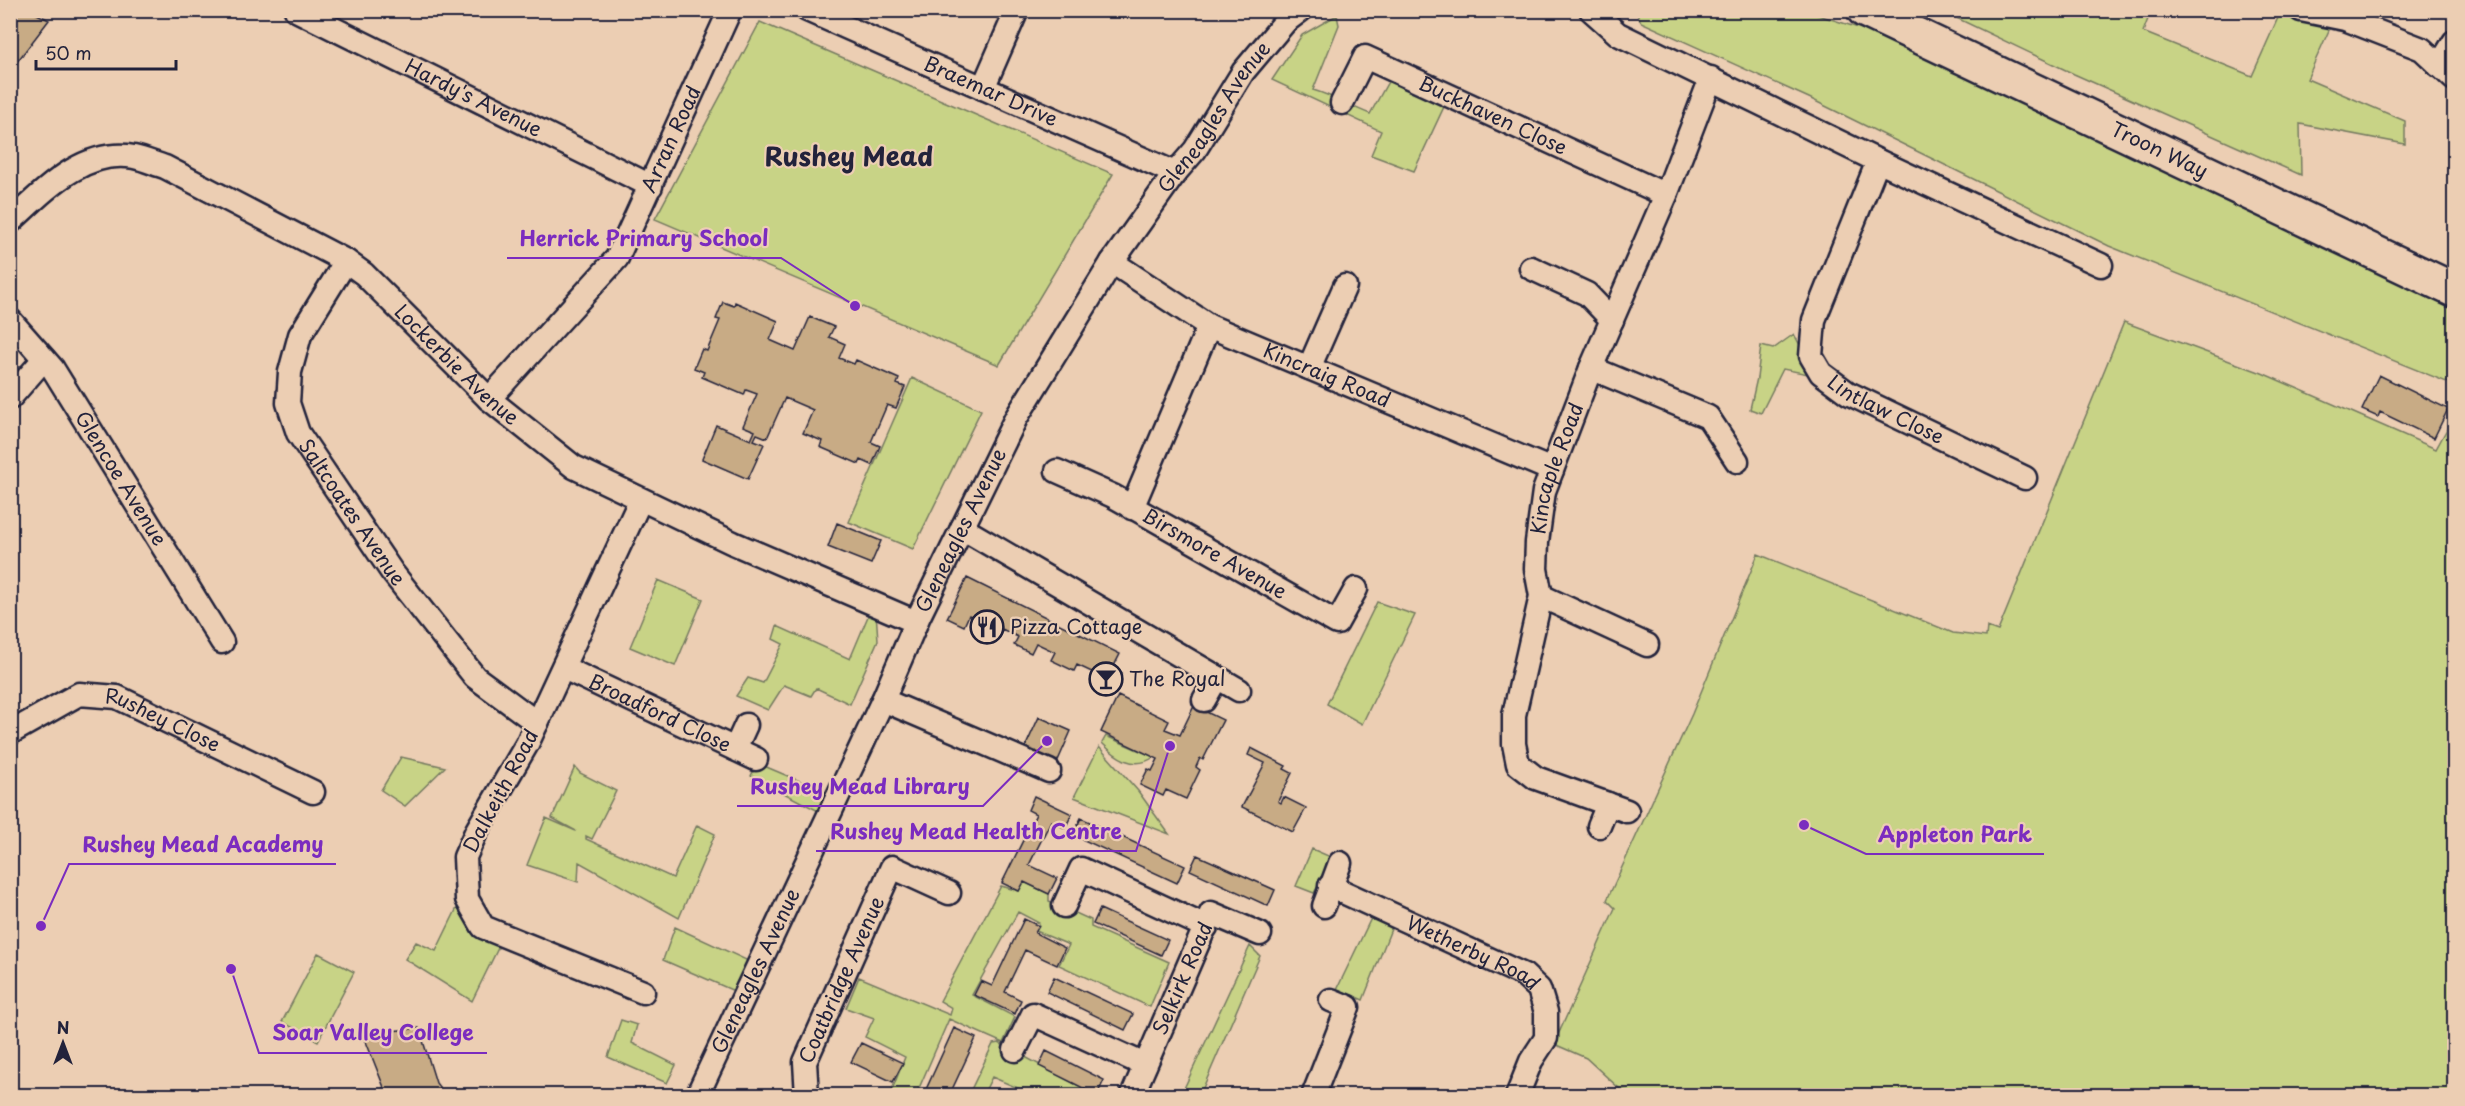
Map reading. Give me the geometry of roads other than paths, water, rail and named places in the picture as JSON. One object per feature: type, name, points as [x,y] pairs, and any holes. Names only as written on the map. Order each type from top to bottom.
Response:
[{"type":"highway","name":"Troon Way","points":[[1864,10],[2454,290]]},
{"type":"street","name":"Hardy's Avenue","points":[[296,10],[651,186]]},
{"type":"street","name":"Arran Road","points":[[489,399],[617,258],[730,10]]},
{"type":"street","name":"Braemar Drive","points":[[807,10],[1175,173]]},
{"type":"street","points":[[983,88],[1017,10]]},
{"type":"street","name":"Gleneagles Avenue","points":[[697,1095],[883,700],[916,622],[1016,418],[1113,262],[1175,173],[1195,150],[1259,51],[1284,22],[1301,10]]},
{"type":"street","points":[[1591,10],[1618,34],[1878,161],[2101,265]]},
{"type":"street","points":[[2301,10],[2345,19],[2422,49],[2447,73]]},
{"type":"street","points":[[2447,73],[2454,42]]},
{"type":"street","name":"Buckhaven Close","points":[[1342,103],[1365,57],[1665,195]]},
{"type":"street","name":"Kincaple Road","points":[[1599,826],[1618,808],[1536,778],[1518,764],[1514,744],[1514,715],[1541,596],[1536,569],[1544,491],[1591,368],[1712,78]]},
{"type":"street","name":"Lockerbie Avenue","points":[[10,222],[75,168],[103,158],[133,156],[165,167],[346,261],[364,274],[489,399],[574,467],[640,501],[916,622]]},
{"type":"street","name":"Lintlaw Close","points":[[1878,161],[1814,320],[1811,356],[1821,372],[1848,393],[2025,478]]},
{"type":"street","name":"Saltcoates Avenue","points":[[346,261],[300,335],[290,372],[288,403],[298,433],[392,572],[475,677],[537,723]]},
{"type":"street","name":"Kincraig Road","points":[[1113,262],[1209,326],[1552,470]]},
{"type":"street","points":[[1531,268],[1587,294],[1612,320]]},
{"type":"street","points":[[1309,368],[1345,286]]},
{"type":"street","name":"Glencoe Avenue","points":[[10,320],[53,369],[222,642]]},
{"type":"street","points":[[1132,508],[1209,326]]},
{"type":"street","points":[[10,398],[44,359]]},
{"type":"street","points":[[1591,368],[1708,417],[1737,461]]},
{"type":"street","name":"Birsmore Avenue","points":[[1057,471],[1132,508],[1337,623],[1356,589]]},
{"type":"street","name":"Dalkeith Road","points":[[640,501],[537,723],[477,830],[465,857],[467,899],[483,927],[643,992]]},
{"type":"street","points":[[962,528],[1239,690]]},
{"type":"street","points":[[1541,596],[1647,645]]},
{"type":"street","name":"Broadford Close","points":[[564,668],[756,759]]},
{"type":"street","points":[[1204,700],[1217,676]]},
{"type":"street","name":"Rushey Close","points":[[10,733],[79,694],[117,697],[313,792]]},
{"type":"street","points":[[883,700],[1049,771]]},
{"type":"street","points":[[735,749],[746,725]]},
{"type":"street","name":"Wetherby Road","points":[[1340,863],[1327,896],[1524,975],[1539,989],[1546,1012],[1546,1038],[1531,1061],[1516,1095]]},
{"type":"street","name":"Coatbridge Avenue","points":[[807,1095],[805,1062],[892,867],[950,893]]},
{"type":"street","points":[[1064,906],[1081,869],[1206,927]]},
{"type":"street","name":"Selkirk Road","points":[[1132,1095],[1211,913],[1260,934]]},
{"type":"street","points":[[1313,1095],[1348,1007]]},
{"type":"street","points":[[1015,1050],[1033,1014],[1145,1065]]},
{"type":"place","name":"Herrick Primary School","points":[[855,306]]},
{"type":"place","name":"Pizza Cottage","points":[[987,627]]},
{"type":"place","name":"The Royal","points":[[1106,679]]},
{"type":"place","name":"Rushey Mead Library","points":[[1047,741]]},
{"type":"place","name":"Rushey Mead Health Centre","points":[[1170,746]]},
{"type":"place","name":"Appleton Park","points":[[1804,825]]},
{"type":"place","name":"Rushey Mead Academy","points":[[41,926]]},
{"type":"place","name":"Soar Valley College","points":[[231,969]]},
{"type":"district","name":"Rushey Mead","points":[[849,157]]}]
